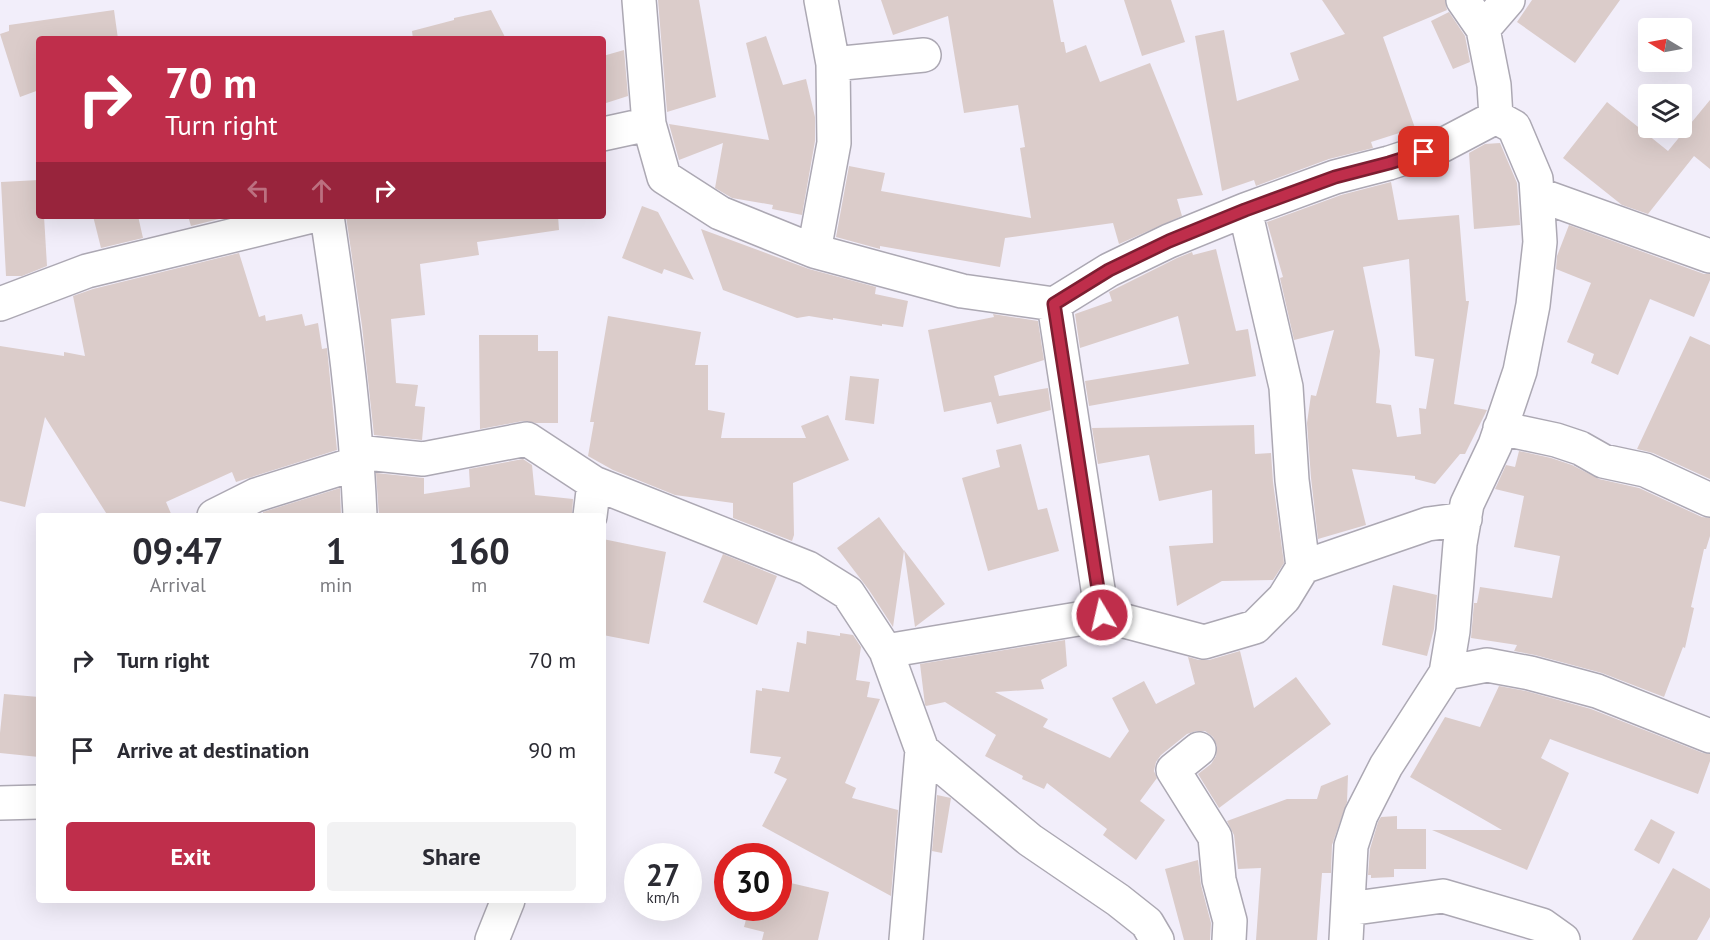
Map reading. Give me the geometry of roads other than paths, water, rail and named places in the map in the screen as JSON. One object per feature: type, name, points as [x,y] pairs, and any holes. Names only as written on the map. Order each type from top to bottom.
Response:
[{"type":"street","points":[[639,0],[649,124],[664,177],[720,213],[814,251],[962,291],[1054,304],[1119,266],[1169,241],[1335,177],[1442,146],[1496,117]]},
{"type":"street","points":[[814,251],[834,143],[833,64],[820,0]]},
{"type":"street","points":[[1464,0],[1483,29],[1494,85],[1496,117]]},
{"type":"street","points":[[1483,29],[1508,0]]},
{"type":"street","points":[[833,64],[924,56]]},
{"type":"street","points":[[1496,117],[1514,127],[1536,180],[1539,242],[1533,305],[1520,371],[1495,445],[1467,504],[1460,544],[1454,631],[1446,674],[1386,766],[1361,815],[1352,846],[1347,924],[1443,896],[1542,925],[1563,940]]},
{"type":"street","points":[[606,133],[649,124]]},
{"type":"street","points":[[1537,194],[1710,256]]},
{"type":"street","points":[[1245,210],[1286,387],[1292,480],[1303,567]]},
{"type":"street","points":[[0,304],[87,271],[300,219]]},
{"type":"street","points":[[327,219],[346,346],[358,458],[360,513]]},
{"type":"street","points":[[1054,304],[1102,615]]},
{"type":"street","points":[[1500,428],[1556,440],[1580,448],[1603,461],[1645,470],[1710,500]]},
{"type":"street","points":[[220,513],[256,495],[358,458],[423,459],[527,439],[594,483],[808,568],[848,593],[886,651],[922,750],[906,940]]},
{"type":"street","points":[[590,513],[594,483]]},
{"type":"street","points":[[886,651],[1102,615],[1204,642],[1255,627],[1284,597],[1303,567],[1428,524],[1465,519]]},
{"type":"street","points":[[1446,674],[1487,665],[1530,673],[1597,691],[1710,736]]},
{"type":"street","points":[[1199,749],[1173,770],[1215,837],[1219,880],[1230,921],[1229,940]]},
{"type":"street","points":[[922,750],[1030,840],[1118,900],[1147,923],[1157,940]]},
{"type":"street","points":[[0,803],[36,802]]},
{"type":"street","points":[[492,940],[507,903]]}]
